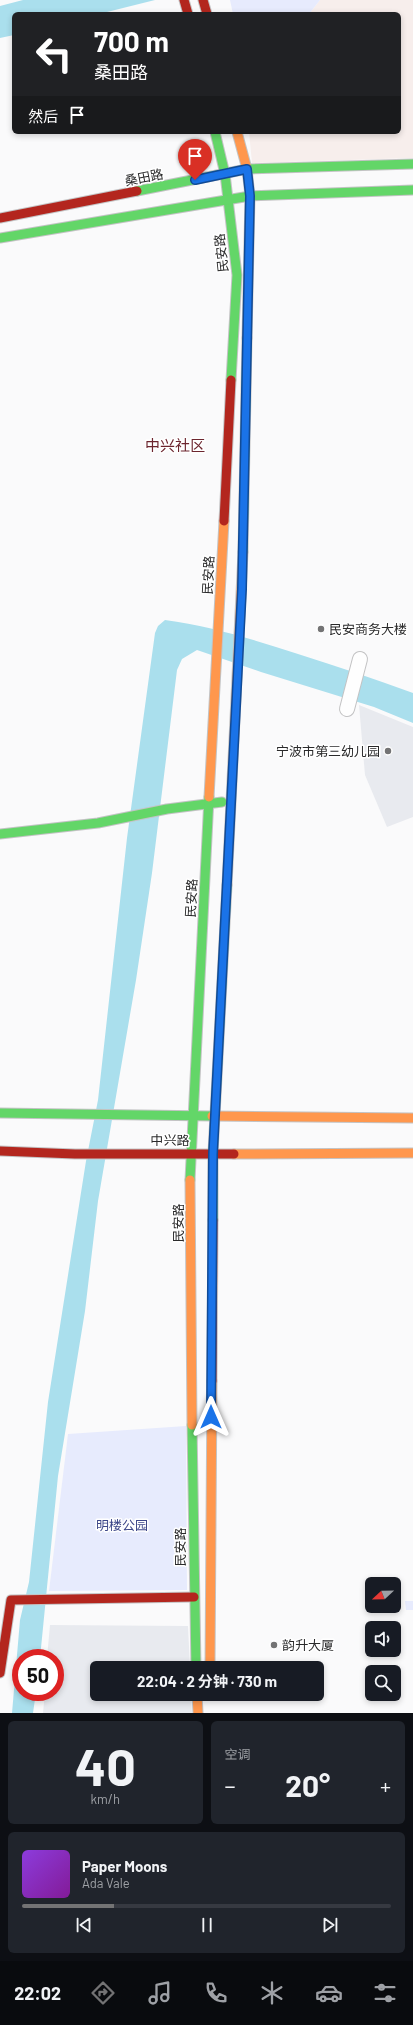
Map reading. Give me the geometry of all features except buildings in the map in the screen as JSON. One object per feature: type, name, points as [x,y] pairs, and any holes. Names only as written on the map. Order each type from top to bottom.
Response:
[{"type":"main road","points":[[184,0],[187,12]]},
{"type":"main road","points":[[204,0],[207,12]]},
{"type":"main road","name":"民安路","points":[[196,1661],[190,1153],[237,275],[225,174],[215,134]]},
{"type":"main road","name":"民安路","points":[[210,1661],[213,1154],[238,674],[250,196],[247,169],[238,134]]},
{"type":"main road","name":"桑田路","points":[[0,218],[247,169],[413,164]]},
{"type":"main road","points":[[0,238],[250,196],[413,190]]},
{"type":"main road","points":[[0,834],[125,818],[167,809],[231,801]]},
{"type":"main road","name":"中兴路","points":[[0,1113],[413,1118]]},
{"type":"main road","name":"中兴路","points":[[0,1151],[75,1154],[413,1153]]},
{"type":"main road","points":[[0,1673],[11,1600],[194,1597]]},
{"type":"main road","points":[[197,1701],[198,1713]]},
{"type":"street","points":[[347,710],[360,659]]},
{"type":"shaded area","points":[[320,0],[413,0],[413,158],[252,163],[249,134],[401,134],[401,12],[311,12]]},
{"type":"shaded area","name":"宁波市第三幼儿园","points":[[359,705],[413,727],[413,817],[387,827],[365,775]]},
{"type":"shaded area","points":[[50,1625],[188,1626],[190,1661],[90,1661],[90,1701],[191,1701],[192,1713],[43,1713],[44,1701],[64,1701],[64,1649],[48,1649]]},
{"type":"green space","points":[[230,0],[320,0],[311,12],[233,12]]},
{"type":"green space","name":"明楼公园","points":[[186,1426],[187,1590],[49,1591],[68,1434]]},
{"type":"green space","points":[[405,1601],[413,1601],[413,1610],[406,1610]]},
{"type":"water","points":[[23,0],[155,0],[107,12],[12,12],[12,35],[0,38],[0,6]]},
{"type":"water","points":[[165,620],[216,630],[341,668],[413,693],[413,723],[374,707],[261,672],[197,650],[182,659],[177,670],[152,873],[136,980],[98,1201],[85,1311],[58,1476],[41,1649],[18,1649],[20,1620],[29,1582],[48,1402],[86,1161],[98,1100],[127,838],[155,633],[158,626]]},
{"type":"water","points":[[13,1701],[35,1701],[33,1713],[12,1713]]},
{"type":"traffic: fast","points":[[215,134],[225,174],[237,275],[231,380]]},
{"type":"traffic: fast","points":[[137,191],[247,169],[413,164]]},
{"type":"traffic: fast","points":[[0,238],[250,196],[413,190]]},
{"type":"traffic: fast","points":[[243,552],[247,338]]},
{"type":"traffic: fast","points":[[190,1180],[209,797]]},
{"type":"traffic: fast","points":[[0,834],[98,823],[167,809],[222,802]]},
{"type":"traffic: fast","points":[[213,1220],[213,1153],[227,885]]},
{"type":"traffic: fast","points":[[0,1113],[212,1116]]},
{"type":"traffic: fast","points":[[192,1425],[196,1661]]},
{"type":"traffic: slow","points":[[238,134],[247,169],[250,196],[247,338]]},
{"type":"traffic: slow","points":[[209,797],[224,521]]},
{"type":"traffic: slow","points":[[227,885],[243,552]]},
{"type":"traffic: slow","points":[[212,1116],[413,1118]]},
{"type":"traffic: slow","points":[[234,1154],[413,1153]]},
{"type":"traffic: slow","points":[[190,1180],[192,1425]]},
{"type":"traffic: slow","points":[[210,1661],[212,1381]]},
{"type":"traffic: slow","points":[[197,1701],[198,1713]]},
{"type":"traffic: jam","points":[[184,0],[187,12]]},
{"type":"traffic: jam","points":[[203,0],[206,12]]},
{"type":"traffic: jam","points":[[0,218],[137,191]]},
{"type":"traffic: jam","points":[[224,521],[231,380]]},
{"type":"traffic: jam","points":[[0,1151],[75,1154],[234,1154]]},
{"type":"traffic: jam","points":[[212,1381],[213,1220]]},
{"type":"traffic: jam","points":[[0,1673],[11,1600],[194,1597]]},
{"type":"place","name":"民安商务大楼","points":[[321,629]]},
{"type":"place","name":"宁波市第三幼儿园","points":[[388,751]]},
{"type":"place","name":"韵升大厦","points":[[274,1645]]},
{"type":"district","name":"中兴社区","points":[[175,445]]},
{"type":"route","points":[[195,180],[247,169],[250,196],[242,589],[213,1154],[211,1417]]}]
